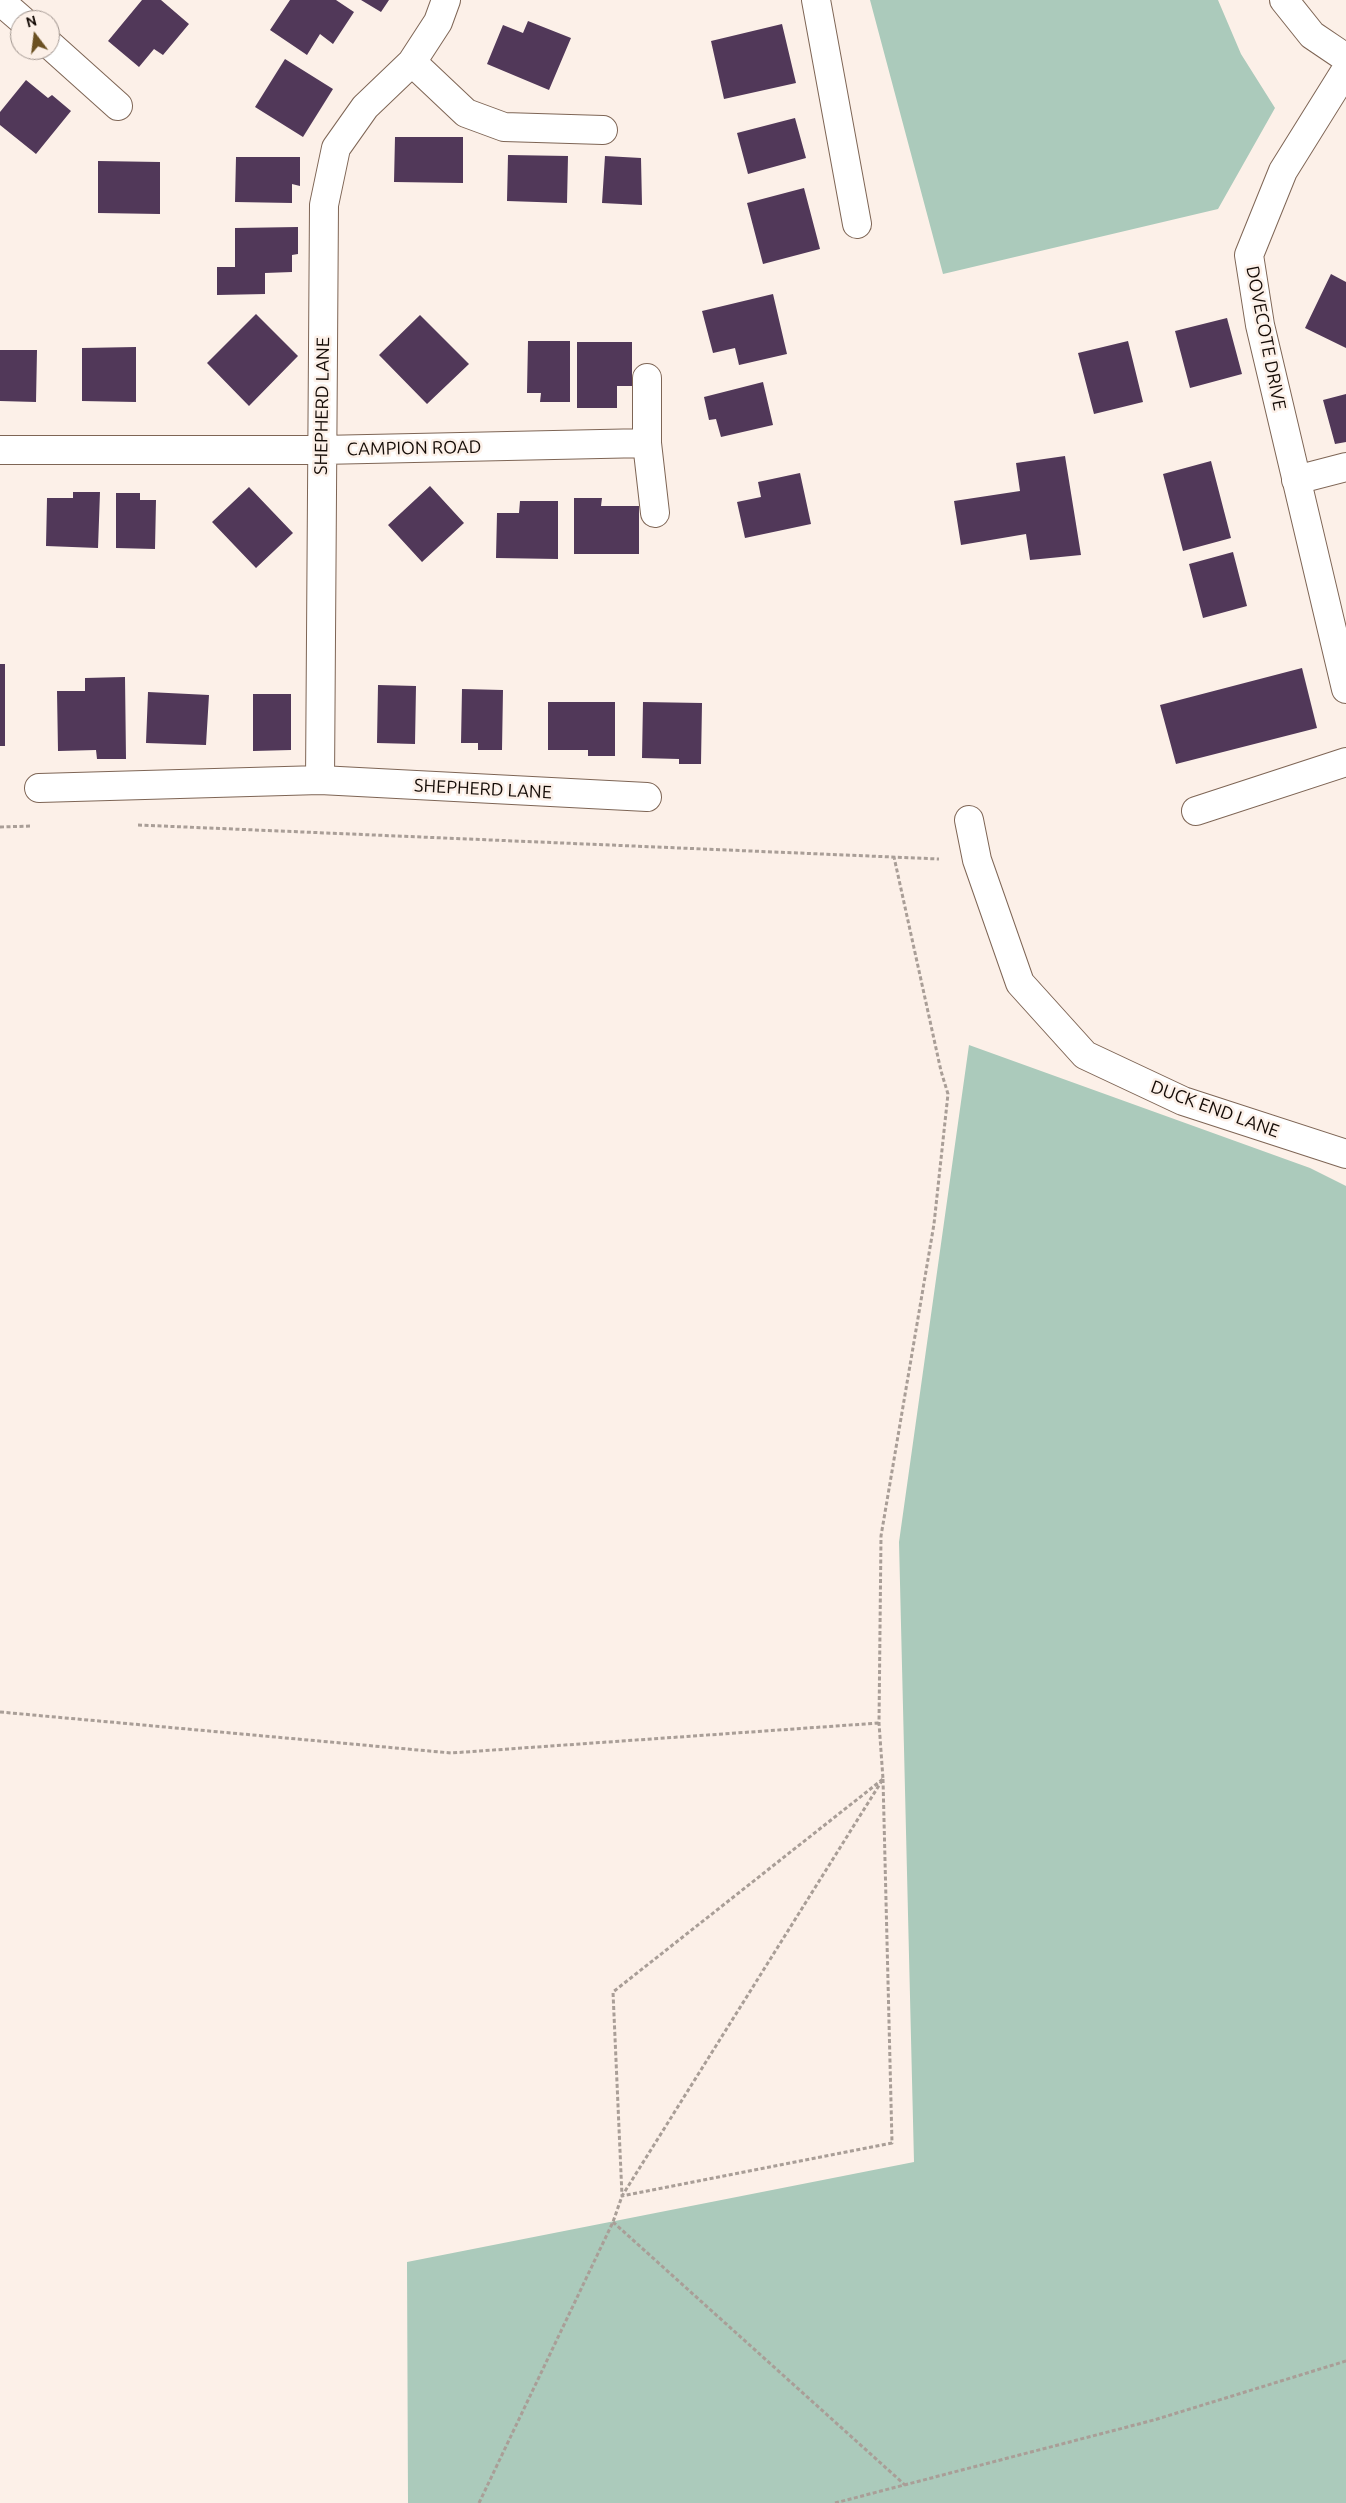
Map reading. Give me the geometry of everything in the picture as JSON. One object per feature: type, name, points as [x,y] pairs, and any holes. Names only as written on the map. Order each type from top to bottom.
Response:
[{"type":"street","name":"SHEPHERD LANE","points":[[320,780],[324,205],[336,148],[365,107],[412,62],[438,22],[446,0]]},
{"type":"street","points":[[816,0],[857,224]]},
{"type":"street","points":[[1284,0],[1312,35],[1346,58]]},
{"type":"street","points":[[0,1],[10,10]]},
{"type":"street","points":[[60,54],[118,106]]},
{"type":"street","points":[[412,62],[466,113],[504,127],[603,130]]},
{"type":"street","name":"DOVECOTE DRIVE","points":[[1346,70],[1283,171],[1249,255],[1260,325],[1346,689]]},
{"type":"street","points":[[647,378],[647,443],[655,513]]},
{"type":"street","name":"CAMPION ROAD","points":[[0,450],[321,450],[647,443]]},
{"type":"street","points":[[1296,480],[1346,466]]},
{"type":"street","points":[[1196,810],[1346,762]]},
{"type":"street","name":"SHEPHERD LANE","points":[[39,788],[320,780],[647,797]]},
{"type":"street","name":"DUCK END LANE","points":[[968,820],[977,860],[1020,983],[1085,1055],[1183,1101],[1346,1154]]},
{"type":"path","points":[[129,824],[977,860]]},
{"type":"path","points":[[0,827],[40,826]]},
{"type":"path","points":[[622,2196],[892,2143],[883,1779],[879,1723],[881,1536],[934,1224],[948,1094],[894,857]]},
{"type":"path","points":[[0,1712],[451,1753],[879,1723]]},
{"type":"path","points":[[479,2503],[613,2222],[622,2196],[883,1779]]},
{"type":"path","points":[[622,2196],[613,1992],[883,1779]]},
{"type":"path","points":[[613,2222],[905,2485]]},
{"type":"path","points":[[835,2503],[1154,2420],[1346,2360]]},
{"type":"green space","points":[[870,0],[1218,0],[1241,54],[1275,108],[1218,209],[943,274]]},
{"type":"green space","points":[[969,1045],[1310,1168],[1346,1186],[1346,2503],[408,2503],[407,2262],[914,2162],[899,1542]]},
{"type":"building","points":[[142,0],[161,0],[189,24],[163,55],[154,49],[139,67],[108,41]]},
{"type":"building","points":[[290,0],[336,0],[354,12],[333,44],[320,34],[307,55],[270,30]]},
{"type":"building","points":[[361,0],[389,0],[381,12]]},
{"type":"building","points":[[528,21],[571,38],[549,90],[487,64],[503,25],[523,33]]},
{"type":"building","points":[[782,24],[796,83],[724,99],[711,41]]},
{"type":"building","points":[[285,59],[333,89],[303,137],[255,107]]},
{"type":"building","points":[[26,80],[48,98],[52,95],[71,111],[36,154],[0,125],[0,112]]},
{"type":"building","points":[[795,118],[806,158],[748,174],[737,133]]},
{"type":"building","points":[[395,137],[463,137],[463,183],[394,182]]},
{"type":"building","points":[[508,155],[568,156],[567,203],[507,201]]},
{"type":"building","points":[[605,156],[641,158],[642,205],[602,203]]},
{"type":"building","points":[[236,157],[300,157],[300,186],[292,184],[292,203],[235,202]]},
{"type":"building","points":[[98,161],[160,162],[160,214],[98,213]]},
{"type":"building","points":[[804,188],[820,249],[763,264],[747,203]]},
{"type":"building","points":[[298,227],[298,254],[292,255],[292,272],[265,273],[265,294],[217,295],[217,267],[235,267],[235,228]]},
{"type":"building","points":[[1331,274],[1346,282],[1346,348],[1305,328]]},
{"type":"building","points":[[773,294],[787,354],[739,365],[735,348],[713,353],[702,311]]},
{"type":"building","points":[[256,314],[298,356],[249,406],[207,363]]},
{"type":"building","points":[[420,315],[469,364],[427,404],[379,355]]},
{"type":"building","points":[[1227,318],[1242,374],[1190,388],[1175,331]]},
{"type":"building","points":[[528,341],[570,341],[570,402],[540,402],[541,393],[527,393]]},
{"type":"building","points":[[1128,341],[1143,402],[1094,414],[1078,353]]},
{"type":"building","points":[[577,342],[632,342],[632,386],[617,386],[617,408],[577,408]]},
{"type":"building","points":[[136,347],[136,402],[82,401],[82,348]]},
{"type":"building","points":[[0,350],[37,350],[36,402],[0,401]]},
{"type":"building","points":[[763,382],[773,425],[721,437],[716,419],[709,420],[704,397]]},
{"type":"building","points":[[1346,394],[1346,442],[1335,444],[1323,400]]},
{"type":"building","points":[[1065,456],[1081,555],[1030,560],[1026,534],[961,545],[954,501],[1020,491],[1016,463]]},
{"type":"building","points":[[1211,461],[1231,538],[1183,551],[1163,474]]},
{"type":"building","points":[[800,473],[811,524],[745,538],[737,502],[761,497],[758,482]]},
{"type":"building","points":[[430,486],[464,523],[422,562],[388,525]]},
{"type":"building","points":[[249,487],[293,533],[256,568],[212,522]]},
{"type":"building","points":[[73,492],[100,492],[98,548],[46,546],[47,498],[73,498]]},
{"type":"building","points":[[116,493],[140,493],[140,500],[156,500],[155,549],[116,548]]},
{"type":"building","points":[[574,498],[602,498],[601,506],[639,506],[639,554],[574,554]]},
{"type":"building","points":[[520,501],[558,501],[558,559],[496,558],[497,513],[519,513]]},
{"type":"building","points":[[1233,552],[1247,606],[1203,618],[1189,564]]},
{"type":"building","points":[[0,664],[5,664],[5,746],[0,746]]},
{"type":"building","points":[[1302,668],[1317,728],[1176,764],[1160,705]]},
{"type":"building","points":[[125,677],[126,759],[97,759],[96,750],[58,751],[57,691],[85,691],[85,678]]},
{"type":"building","points":[[378,685],[416,686],[415,744],[377,743]]},
{"type":"building","points":[[462,689],[503,690],[502,750],[478,750],[478,743],[461,743]]},
{"type":"building","points":[[148,692],[209,695],[206,745],[146,743]]},
{"type":"building","points":[[253,694],[291,694],[291,750],[253,751]]},
{"type":"building","points":[[548,702],[615,702],[615,756],[588,756],[588,750],[548,750]]},
{"type":"building","points":[[643,702],[702,703],[701,764],[679,764],[679,759],[642,758]]}]
